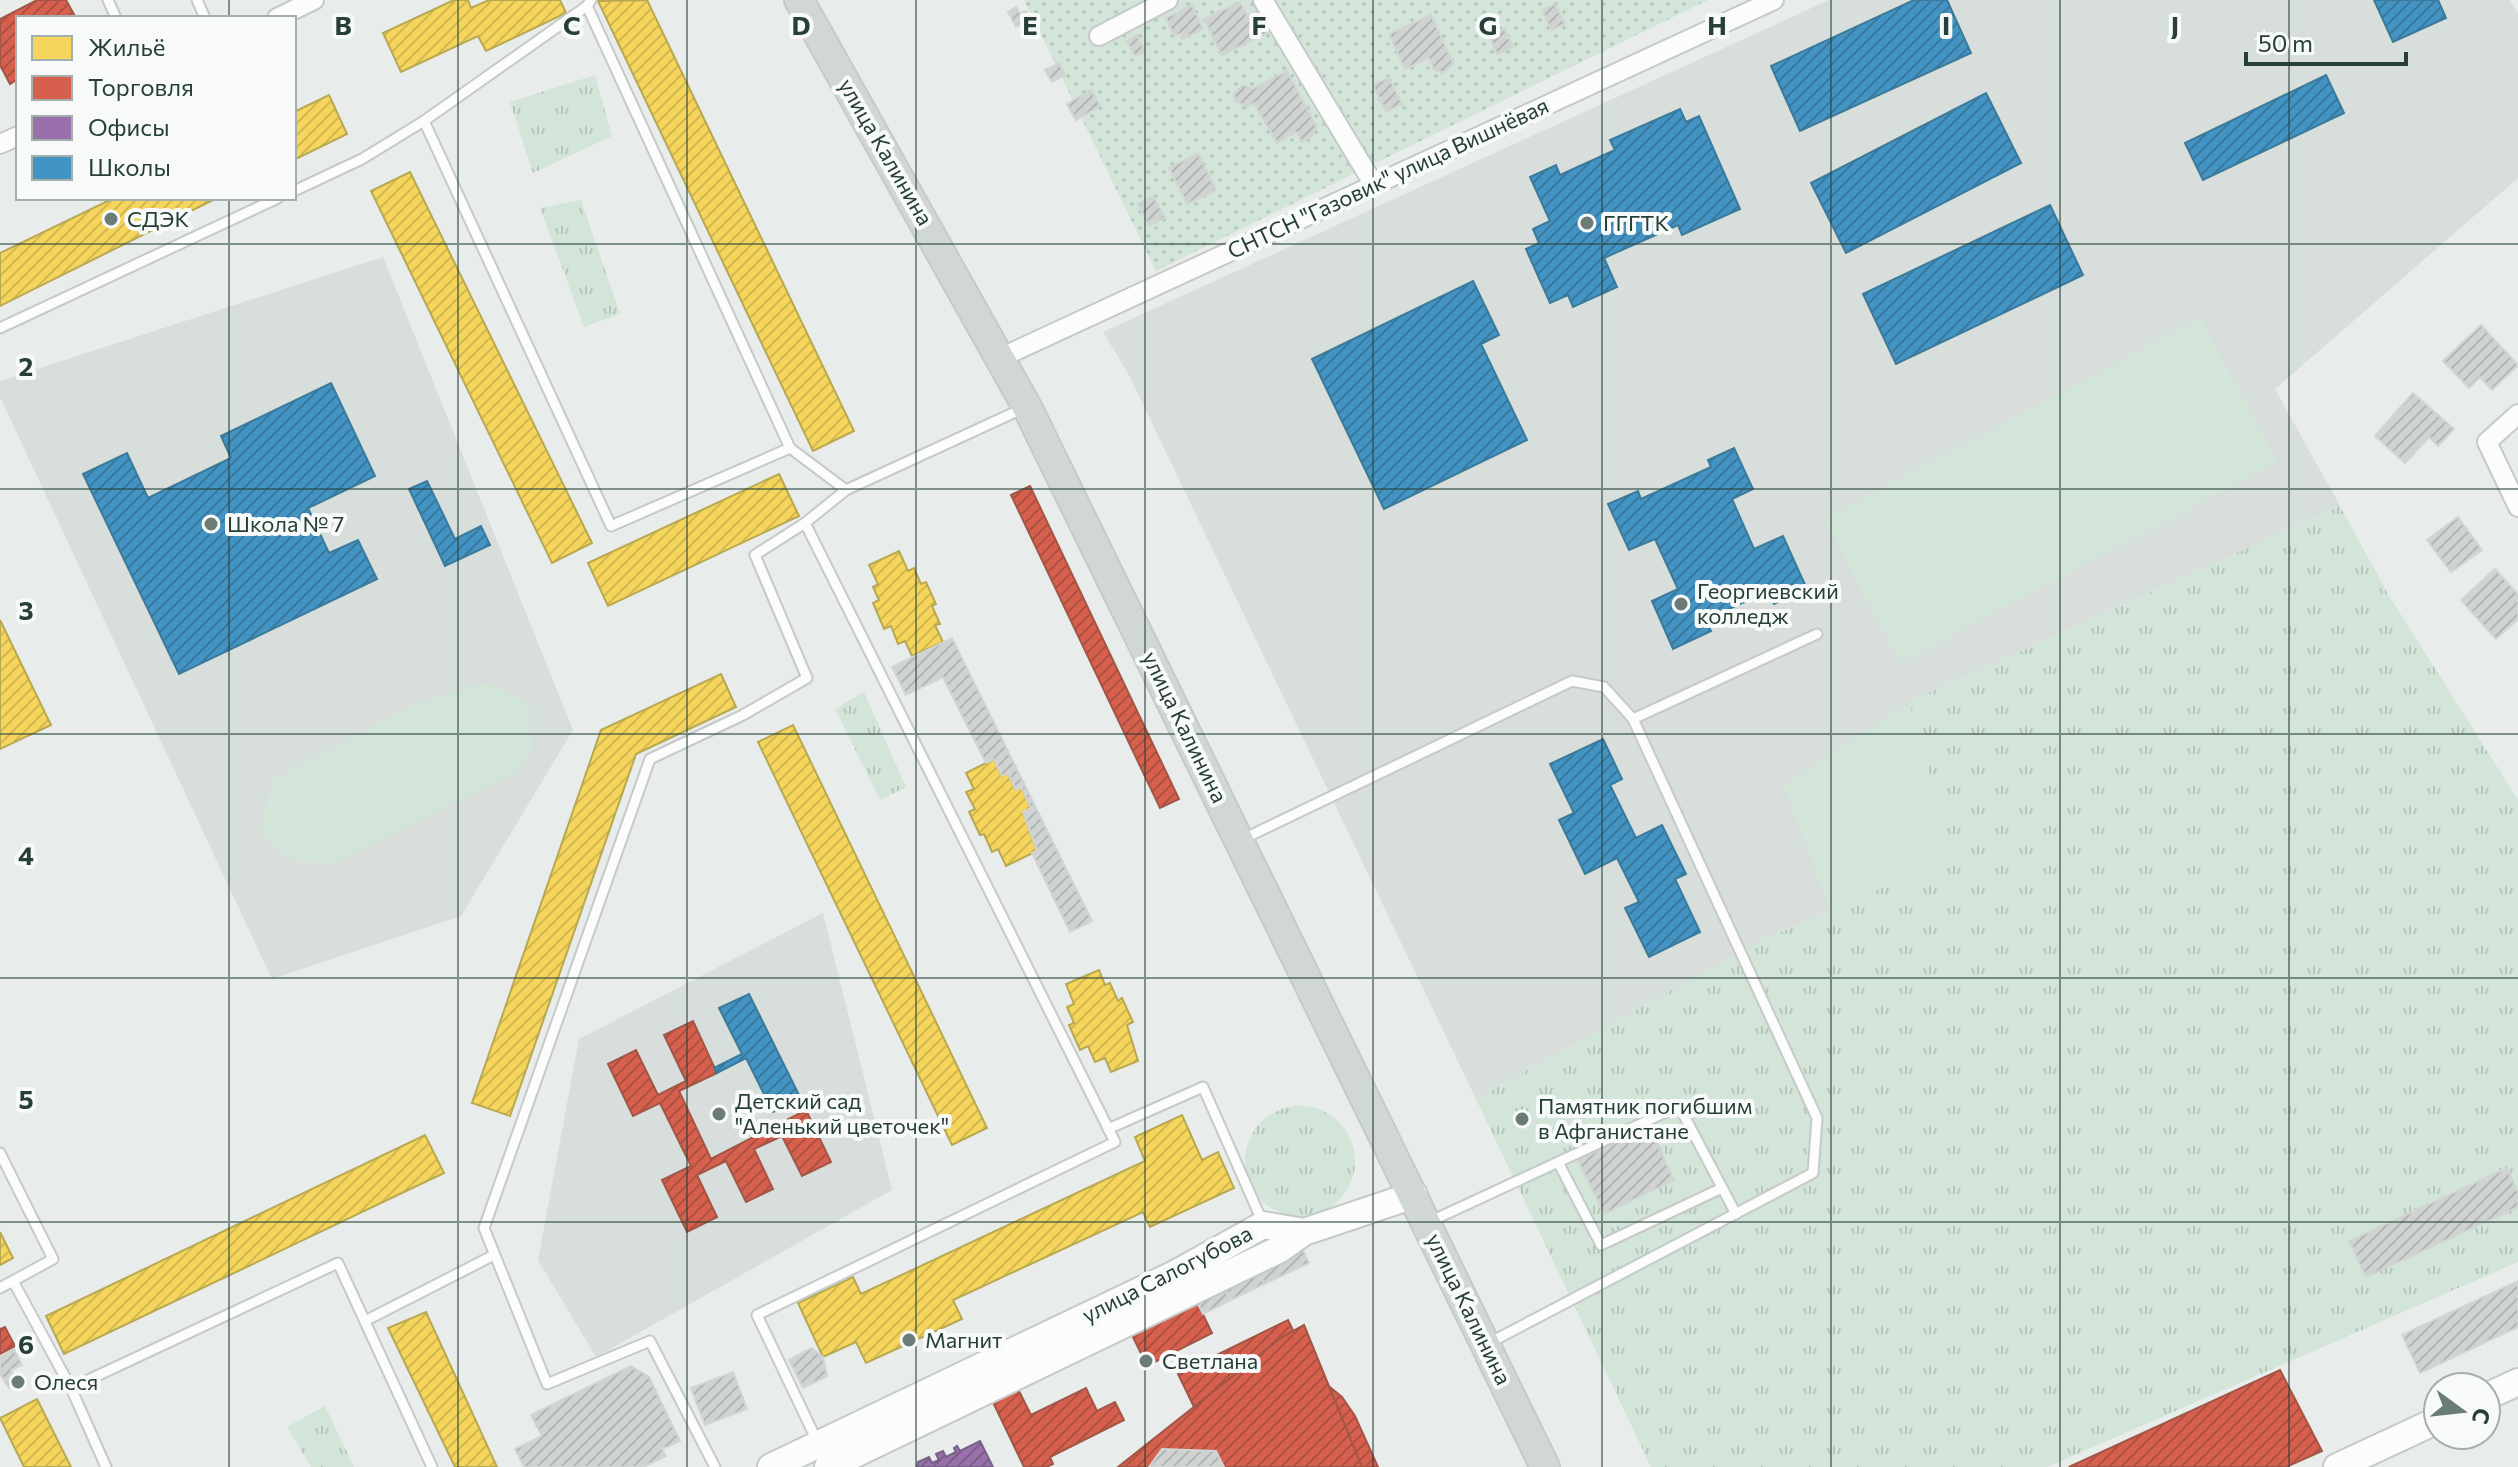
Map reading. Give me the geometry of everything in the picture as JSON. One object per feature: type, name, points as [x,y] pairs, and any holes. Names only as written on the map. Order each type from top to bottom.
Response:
[{"type":"main road","name":"улица Калинина","points":[[799,0],[1002,357],[1545,1467]]},
{"type":"street","points":[[285,10],[314,0]]},
{"type":"street","points":[[1099,36],[1168,0]]},
{"type":"street","points":[[1263,0],[1374,185]]},
{"type":"street","name":"СНТСН \"Газовик\" улица Вишнёвая","points":[[1002,357],[1774,0]]},
{"type":"street","points":[[2518,414],[2487,442],[2518,507]]},
{"type":"street","points":[[1304,1232],[1414,1195]]},
{"type":"street","name":"улица Салогубова","points":[[824,1456],[1263,1225],[1304,1232]]},
{"type":"street","name":"улица Салогубова","points":[[771,1467],[824,1456],[1280,1249],[1304,1232]]},
{"type":"street","points":[[2337,1467],[2422,1427]]},
{"type":"lane","points":[[296,190],[362,159],[424,121],[589,3],[790,448],[846,490]]},
{"type":"lane","points":[[424,121],[611,526],[790,448]]},
{"type":"lane","points":[[0,328],[274,200]]},
{"type":"lane","points":[[715,1467],[650,1341],[547,1384],[484,1228],[650,759],[743,715],[807,678],[755,555],[805,523],[846,490],[1027,407]]},
{"type":"lane","points":[[805,523],[1115,1142],[757,1315],[824,1456]]},
{"type":"lane","points":[[1633,719],[1817,634]]},
{"type":"lane","points":[[1240,840],[1572,681],[1604,687],[1633,719],[1817,1118],[1813,1173],[1486,1345]]},
{"type":"lane","points":[[1108,1129],[1203,1087],[1263,1225]]},
{"type":"lane","points":[[1427,1223],[1679,1106],[1736,1214]]},
{"type":"lane","points":[[0,1153],[53,1259],[0,1288]]},
{"type":"lane","points":[[1558,1162],[1601,1245],[1722,1188]]},
{"type":"lane","points":[[365,1321],[494,1255]]},
{"type":"lane","points":[[71,1388],[338,1263],[432,1467]]},
{"type":"lane","points":[[13,1281],[71,1388],[106,1467]]},
{"type":"shaded area","name":"Георгиевский колледж","points":[[1829,0],[2510,0],[2518,13],[2518,178],[2275,389],[2340,506],[1909,702],[1954,857],[1760,941],[1476,1099],[1129,375],[1103,332]]},
{"type":"shaded area","points":[[383,257],[573,730],[461,916],[272,979],[0,397],[0,381]]},
{"type":"shaded area","name":"Детский сад \"Аленький цветочек\"","points":[[823,913],[892,1190],[596,1357],[538,1260],[579,1039]]},
{"type":"green space","points":[[1024,0],[1708,0],[1156,271]]},
{"type":"green space","points":[[595,75],[612,136],[533,173],[510,102]]},
{"type":"green space","points":[[581,200],[620,314],[584,327],[540,208]]},
{"type":"green space","points":[[2201,318],[2277,462],[1900,663],[1824,519]]},
{"type":"green space","points":[[2340,506],[2388,594],[2518,800],[2518,1262],[2047,1467],[1651,1467],[1476,1099],[1760,941],[1954,857],[1909,702]]},
{"type":"green space","points":[[489,683],[529,704],[532,749],[516,773],[336,863],[292,861],[260,834],[272,781],[407,709],[463,688]]},
{"type":"green space","points":[[864,692],[906,787],[880,800],[835,709]]},
{"type":"green space","points":[[1909,702],[1954,857],[1829,911],[1784,785]]},
{"type":"green space","points":[[1300,1106],[1321,1110],[1339,1122],[1351,1140],[1355,1161],[1351,1182],[1339,1200],[1321,1212],[1300,1216],[1279,1212],[1261,1200],[1249,1182],[1245,1161],[1249,1140],[1261,1122],[1279,1110]]},
{"type":"green space","points":[[325,1406],[354,1467],[311,1467],[287,1427]]},
{"type":"building: Жильё","points":[[454,0],[468,0],[471,8],[489,0],[560,0],[566,13],[486,51],[478,36],[401,72],[383,33]]},
{"type":"building: Жильё","points":[[647,0],[854,431],[813,451],[598,1]]},
{"type":"building: Жильё","points":[[329,95],[347,134],[296,159],[296,111]]},
{"type":"building: Жильё","points":[[410,172],[592,543],[552,563],[371,191]]},
{"type":"building: Жильё","points":[[110,200],[213,200],[0,306],[0,253]]},
{"type":"building: Жильё","points":[[779,474],[799,516],[608,606],[588,563]]},
{"type":"building: Жильё","points":[[899,551],[908,571],[914,568],[921,584],[926,582],[936,604],[932,606],[940,624],[935,625],[943,642],[912,656],[905,641],[898,644],[891,626],[884,629],[873,603],[879,600],[873,587],[878,584],[869,565]]},
{"type":"building: Жильё","points":[[0,620],[51,725],[0,749]]},
{"type":"building: Жильё","points":[[721,674],[736,707],[636,754],[510,1116],[472,1103],[601,730]]},
{"type":"building: Жильё","points":[[793,725],[987,1128],[952,1145],[758,742]]},
{"type":"building: Жильё","points":[[994,759],[1002,776],[1008,773],[1016,790],[1021,787],[1031,808],[1023,812],[1037,851],[1006,866],[998,849],[992,852],[984,834],[980,835],[969,812],[975,809],[966,792],[974,789],[966,773]]},
{"type":"building: Жильё","points":[[1099,970],[1105,985],[1110,983],[1118,1001],[1122,998],[1133,1022],[1127,1025],[1138,1061],[1111,1072],[1105,1058],[1095,1062],[1088,1046],[1080,1050],[1069,1025],[1074,1023],[1067,1007],[1074,1004],[1066,984]]},
{"type":"building: Жильё","points":[[1182,1115],[1202,1160],[1218,1152],[1234,1188],[1150,1227],[1143,1212],[953,1300],[962,1319],[866,1363],[856,1342],[823,1357],[798,1303],[853,1277],[861,1294],[1145,1161],[1135,1137]]},
{"type":"building: Жильё","points":[[425,1135],[444,1173],[64,1354],[46,1316]]},
{"type":"building: Жильё","points":[[0,1232],[13,1258],[0,1265]]},
{"type":"building: Жильё","points":[[426,1312],[497,1467],[455,1467],[388,1328]]},
{"type":"building: Жильё","points":[[37,1399],[71,1467],[24,1467],[0,1418]]},
{"type":"building: Торговля","points":[[37,0],[66,0],[75,16],[16,16],[16,80],[10,84],[0,65],[0,19]]},
{"type":"building: Торговля","points":[[1030,486],[1179,799],[1160,808],[1011,495]]},
{"type":"building: Торговля","points":[[693,1021],[717,1073],[679,1091],[711,1159],[806,1110],[831,1162],[802,1176],[782,1136],[754,1149],[773,1189],[746,1202],[726,1161],[697,1175],[717,1217],[687,1232],[662,1180],[691,1166],[660,1103],[633,1116],[608,1064],[636,1050],[658,1095],[686,1081],[664,1035]]},
{"type":"building: Торговля","points":[[1196,1300],[1212,1333],[1147,1366],[1131,1333]]},
{"type":"building: Торговля","points":[[1288,1320],[1315,1375],[1342,1397],[1355,1416],[1378,1467],[1223,1467],[1178,1374]]},
{"type":"building: Торговля","points":[[1304,1325],[1362,1467],[1118,1467],[1282,1337]]},
{"type":"building: Торговля","points":[[5,1327],[15,1346],[0,1354],[0,1329]]},
{"type":"building: Торговля","points":[[2280,1370],[2322,1451],[2286,1467],[2069,1467]]},
{"type":"building: Торговля","points":[[1015,1383],[1031,1415],[1086,1388],[1097,1411],[1115,1402],[1124,1420],[1050,1457],[1053,1464],[1024,1467],[990,1396]]},
{"type":"building: Офисы","points":[[980,1441],[993,1467],[917,1467],[918,1462],[929,1457],[932,1463],[939,1460],[936,1454],[943,1451],[946,1457],[956,1452],[954,1448],[957,1446],[960,1451]]},
{"type":"building: Школы","points":[[1914,0],[1947,0],[1971,53],[1800,131],[1771,66]]},
{"type":"building: Школы","points":[[2374,0],[2438,0],[2446,18],[2393,42]]},
{"type":"building: Школы","points":[[2326,75],[2344,113],[2203,180],[2185,143]]},
{"type":"building: Школы","points":[[1986,93],[2021,163],[1846,253],[1811,183]]},
{"type":"building: Школы","points":[[1680,109],[1686,122],[1699,116],[1740,209],[1682,235],[1678,225],[1604,258],[1617,287],[1573,307],[1568,295],[1550,303],[1526,249],[1539,243],[1533,229],[1550,221],[1530,177],[1556,165],[1560,175],[1615,150],[1610,140]]},
{"type":"building: Школы","points":[[2050,205],[2083,275],[1896,364],[1863,294]]},
{"type":"building: Школы","points":[[1473,281],[1499,335],[1481,344],[1527,440],[1384,509],[1312,359]]},
{"type":"building: Школы","name":"Школа № 7","points":[[331,383],[375,476],[308,508],[329,553],[358,540],[377,579],[179,674],[83,474],[127,453],[148,498],[231,458],[221,436]]},
{"type":"building: Школы","points":[[1734,448],[1753,489],[1732,499],[1754,549],[1783,536],[1807,589],[1774,604],[1768,591],[1705,620],[1711,631],[1673,649],[1652,601],[1678,589],[1655,539],[1629,550],[1608,504],[1638,491],[1641,499],[1711,467],[1708,460]]},
{"type":"building: Школы","points":[[427,481],[455,539],[481,526],[490,545],[445,566],[409,489]]},
{"type":"building: Школы","points":[[1603,739],[1622,779],[1610,785],[1636,838],[1662,825],[1686,874],[1675,879],[1700,932],[1649,957],[1625,908],[1639,902],[1617,858],[1585,874],[1559,820],[1574,813],[1550,764]]},
{"type":"building: Школы","points":[[749,994],[801,1099],[773,1112],[746,1058],[717,1073],[714,1068],[742,1054],[719,1008]]},
{"type":"building: Прочее","points":[[1240,2],[1247,16],[1256,11],[1267,33],[1222,55],[1204,19]]},
{"type":"building: Прочее","points":[[1555,4],[1565,24],[1551,30],[1542,10]]},
{"type":"building: Прочее","points":[[1192,5],[1203,29],[1182,39],[1180,34],[1174,36],[1166,18]]},
{"type":"building: Прочее","points":[[1016,7],[1020,14],[1026,11],[1031,19],[1016,27],[1008,12]]},
{"type":"building: Прочее","points":[[1431,15],[1453,63],[1443,73],[1434,69],[1429,58],[1405,69],[1389,34]]},
{"type":"building: Прочее","points":[[1504,28],[1513,47],[1497,54],[1489,36]]},
{"type":"building: Прочее","points":[[1137,35],[1145,51],[1135,56],[1127,41]]},
{"type":"building: Прочее","points":[[1059,63],[1065,75],[1052,82],[1045,70]]},
{"type":"building: Прочее","points":[[1287,71],[1316,126],[1313,135],[1302,142],[1296,132],[1277,143],[1254,103],[1247,107],[1235,101],[1234,94],[1243,85],[1253,89]]},
{"type":"building: Прочее","points":[[1389,77],[1402,104],[1386,112],[1373,85]]},
{"type":"building: Прочее","points":[[1091,90],[1100,106],[1076,120],[1067,104]]},
{"type":"building: Прочее","points":[[1198,153],[1216,190],[1187,204],[1169,168]]},
{"type":"building: Прочее","points":[[1153,196],[1165,217],[1149,226],[1138,204]]},
{"type":"building: Прочее","points":[[2481,325],[2518,365],[2492,390],[2480,377],[2469,388],[2443,361]]},
{"type":"building: Прочее","points":[[2413,393],[2454,429],[2438,446],[2429,437],[2405,463],[2375,436]]},
{"type":"building: Прочее","points":[[2458,517],[2482,550],[2451,572],[2427,540]]},
{"type":"building: Прочее","points":[[2495,569],[2518,594],[2518,619],[2496,639],[2461,600]]},
{"type":"building: Прочее","points":[[952,638],[1092,921],[1070,932],[1032,853],[1037,851],[1023,812],[1031,808],[1021,787],[1016,790],[1008,773],[1002,776],[994,759],[986,763],[943,677],[906,695],[892,667]]},
{"type":"building: Прочее","points":[[1649,1127],[1674,1180],[1604,1214],[1578,1160]]},
{"type":"building: Прочее","points":[[2507,1168],[2518,1192],[2518,1207],[2366,1277],[2349,1241]]},
{"type":"building: Прочее","points":[[1302,1248],[1309,1263],[1264,1284],[1258,1271]]},
{"type":"building: Прочее","points":[[1258,1271],[1264,1284],[1231,1300],[1224,1287]]},
{"type":"building: Прочее","points":[[2518,1281],[2518,1327],[2420,1373],[2402,1335]]},
{"type":"building: Прочее","points":[[1223,1285],[1231,1300],[1203,1314],[1196,1300]]},
{"type":"building: Прочее","points":[[812,1348],[823,1357],[827,1376],[803,1388],[789,1360]]},
{"type":"building: Прочее","points":[[14,1349],[22,1365],[11,1370],[17,1384],[9,1388],[0,1374],[0,1356]]},
{"type":"building: Прочее","points":[[631,1366],[649,1377],[680,1441],[662,1449],[666,1456],[643,1467],[524,1467],[515,1449],[542,1436],[531,1415]]},
{"type":"building: Прочее","points":[[733,1372],[747,1409],[705,1425],[691,1388]]},
{"type":"building: Прочее","points":[[1162,1449],[1216,1451],[1224,1467],[1149,1467]]},
{"type":"place","name":"СДЭК","points":[[111,219]]},
{"type":"place","name":"ГГГТК","points":[[1587,223]]},
{"type":"place","name":"Школа № 7","points":[[211,524]]},
{"type":"place","name":"Георгиевский колледж","points":[[1681,604]]},
{"type":"place","name":"Детский сад \"Аленький цветочек\"","points":[[719,1114]]},
{"type":"place","name":"Памятник погибшим в Афганистане","points":[[1522,1119]]},
{"type":"place","name":"Магнит","points":[[909,1340]]},
{"type":"place","name":"Светлана","points":[[1146,1361]]},
{"type":"place","name":"Олеся","points":[[18,1382]]}]
